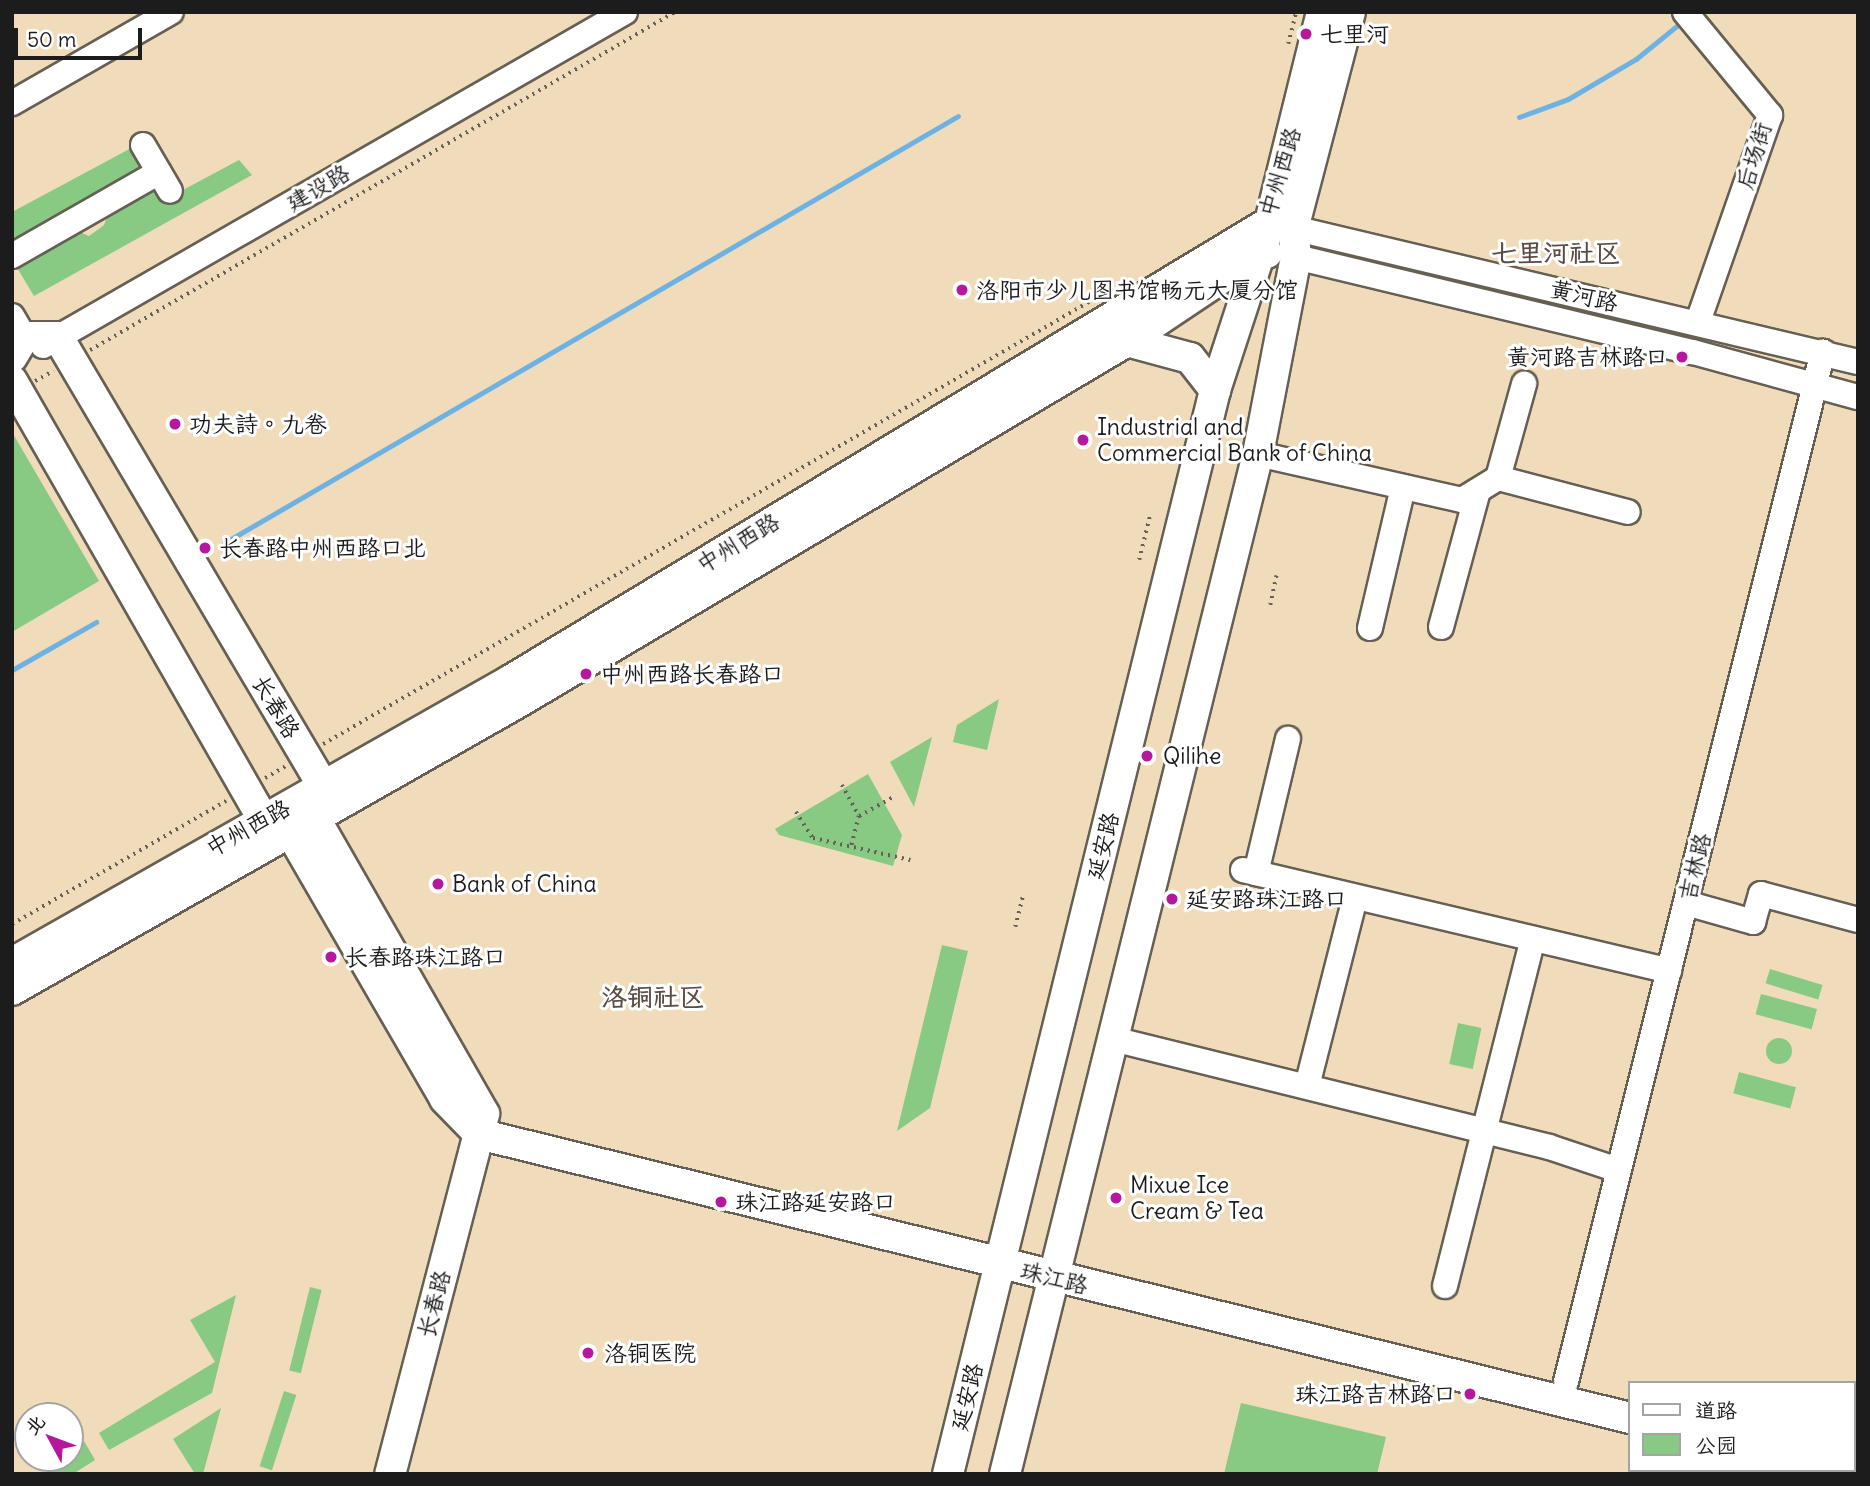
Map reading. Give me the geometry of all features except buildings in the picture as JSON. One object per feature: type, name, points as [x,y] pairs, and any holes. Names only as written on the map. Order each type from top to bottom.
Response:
[{"type":"main road","name":"中州西路","points":[[1286,236],[1322,12]]},
{"type":"main road","name":"中州西路","points":[[12,963],[1286,236],[1350,12]]},
{"type":"main road","points":[[1260,252],[1286,236]]},
{"type":"main road","points":[[1004,1474],[1258,454],[1286,236]]},
{"type":"main road","name":"中州西路","points":[[12,990],[522,700],[1126,341],[1260,252]]},
{"type":"main road","name":"延安路","points":[[948,1474],[1215,390],[1260,252]]},
{"type":"main road","points":[[15,338],[65,348]]},
{"type":"main road","points":[[1126,341],[1190,358],[1215,390]]},
{"type":"main road","name":"长春路","points":[[65,348],[323,786]]},
{"type":"main road","points":[[14,379],[263,819],[302,825]]},
{"type":"main road","points":[[302,825],[323,786]]},
{"type":"main road","points":[[302,825],[445,1099],[481,1124]]},
{"type":"main road","name":"长春路","points":[[390,1474],[481,1124]]},
{"type":"main road","name":"珠江路","points":[[481,1124],[1055,1268],[1629,1418]]},
{"type":"main road","name":"珠江路","points":[[1055,1268],[1629,1397]]},
{"type":"street","points":[[12,103],[171,12]]},
{"type":"street","name":"建设路","points":[[15,338],[595,12]]},
{"type":"street","name":"建设路","points":[[14,379],[625,12]]},
{"type":"street","name":"后场街","points":[[1685,12],[1770,115],[1698,322]]},
{"type":"street","points":[[12,256],[165,182],[143,145]]},
{"type":"street","name":"黄河路","points":[[1286,236],[1698,322],[1858,362]]},
{"type":"street","name":"黄河路","points":[[1286,236],[1858,397]]},
{"type":"street","name":"吉林路","points":[[1566,1382],[1823,352]]},
{"type":"street","points":[[1441,627],[1524,384]]},
{"type":"street","points":[[1258,454],[1461,500],[1488,484],[1628,512]]},
{"type":"street","points":[[1370,628],[1403,487]]},
{"type":"street","points":[[1288,738],[1250,872],[1669,971]]},
{"type":"street","points":[[1686,903],[1754,922],[1761,894],[1858,920]]},
{"type":"street","points":[[1307,1086],[1355,897]]},
{"type":"street","points":[[1445,1286],[1533,939]]},
{"type":"street","points":[[1113,1039],[1484,1131],[1618,1170]]},
{"type":"path","points":[[14,379],[65,348],[675,12]]},
{"type":"path","points":[[12,924],[1104,293]]},
{"type":"path","points":[[1139,560],[1150,515]]},
{"type":"path","points":[[1270,605],[1276,576]]},
{"type":"path","points":[[842,785],[859,816],[851,846]]},
{"type":"path","points":[[859,816],[893,797]]},
{"type":"path","points":[[796,812],[813,838],[911,860]]},
{"type":"path","points":[[1015,927],[1023,895]]},
{"type":"green space","points":[[135,146],[145,163],[140,174],[99,197],[88,196],[72,205],[67,216],[12,246],[12,212]]},
{"type":"green space","points":[[239,160],[252,175],[34,296],[16,266],[77,231],[89,236],[104,225],[109,212],[154,189],[168,198]]},
{"type":"green space","points":[[12,432],[99,581],[12,632]]},
{"type":"green space","points":[[999,699],[987,750],[953,742],[957,725]]},
{"type":"green space","points":[[932,737],[914,807],[890,762]]},
{"type":"green space","points":[[868,774],[902,835],[893,866],[779,835],[775,829]]},
{"type":"green space","points":[[942,945],[968,951],[930,1108],[897,1131]]},
{"type":"green space","points":[[1770,969],[1823,985],[1818,999],[1766,983]]},
{"type":"green space","points":[[1761,994],[1817,1009],[1812,1029],[1756,1014]]},
{"type":"green space","points":[[1458,1023],[1481,1028],[1473,1069],[1449,1064]]},
{"type":"green space","points":[[1779,1038],[1788,1042],[1792,1051],[1788,1060],[1779,1064],[1770,1060],[1766,1051],[1770,1042]]},
{"type":"green space","points":[[1739,1072],[1796,1087],[1790,1109],[1733,1093]]},
{"type":"green space","points":[[310,1287],[322,1290],[301,1373],[289,1370]]},
{"type":"green space","points":[[236,1295],[212,1393],[109,1450],[99,1433],[215,1362],[190,1320]]},
{"type":"green space","points":[[284,1391],[296,1395],[272,1470],[260,1466]]},
{"type":"green space","points":[[1241,1403],[1386,1437],[1377,1474],[1224,1474]]},
{"type":"green space","points":[[221,1408],[203,1474],[195,1474],[173,1439]]},
{"type":"green space","points":[[84,1441],[95,1460],[84,1467]]},
{"type":"green space","points":[[53,1472],[76,1472],[73,1474]]},
{"type":"waterway","points":[[1519,117],[1568,99],[1636,59],[1684,20]]},
{"type":"waterway","points":[[224,543],[958,116]]},
{"type":"waterway","points":[[12,670],[96,622]]},
{"type":"place","name":"七里河","points":[[1306,34]]},
{"type":"place","name":"洛阳市少儿图书馆畅元大厦分馆","points":[[962,290]]},
{"type":"place","name":"黄河路吉林路口","points":[[1682,357]]},
{"type":"place","name":"功夫詩。九卷","points":[[175,424]]},
{"type":"place","name":"Industrial and Commercial Bank of China","points":[[1083,440]]},
{"type":"place","name":"长春路中州西路口北","points":[[205,548]]},
{"type":"place","name":"中州西路长春路口","points":[[586,674]]},
{"type":"place","name":"Qilihe","points":[[1147,756]]},
{"type":"place","name":"Bank of China","points":[[438,884]]},
{"type":"place","name":"延安路珠江路口","points":[[1172,899]]},
{"type":"place","name":"长春路珠江路口","points":[[331,957]]},
{"type":"place","name":"Mixue Ice Cream & Tea","points":[[1116,1198]]},
{"type":"place","name":"珠江路延安路口","points":[[721,1202]]},
{"type":"place","name":"洛铜医院","points":[[588,1353]]},
{"type":"place","name":"珠江路吉林路口","points":[[1470,1394]]},
{"type":"district","name":"七里河社区","points":[[1556,253]]},
{"type":"district","name":"洛铜社区","points":[[653,997]]}]
